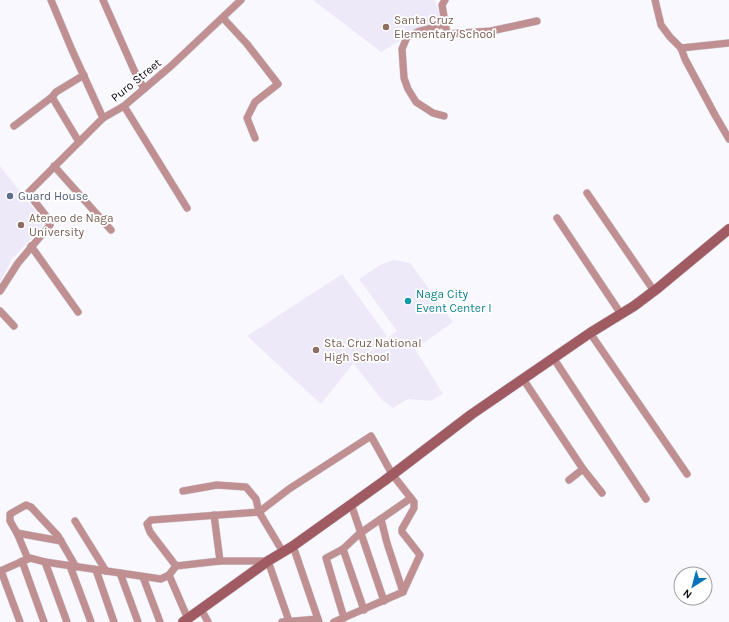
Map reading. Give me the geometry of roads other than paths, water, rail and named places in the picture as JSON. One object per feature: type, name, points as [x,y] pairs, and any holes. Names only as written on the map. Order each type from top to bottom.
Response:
[{"type":"street","points":[[52,0],[103,118]]},
{"type":"street","points":[[102,0],[144,89]]},
{"type":"street","name":"Puro Street","points":[[31,246],[50,225],[46,216],[28,193],[103,118],[124,106],[144,89],[241,0]]},
{"type":"street","points":[[445,0],[442,5],[447,34],[491,31],[537,21]]},
{"type":"street","points":[[655,0],[661,25],[681,48],[685,59],[729,139]]},
{"type":"street","points":[[223,18],[247,44],[278,84],[255,102],[247,118],[255,138]]},
{"type":"street","points":[[444,116],[433,113],[416,102],[408,89],[404,78],[402,49],[407,38],[420,31],[445,24]]},
{"type":"street","points":[[681,48],[729,43]]},
{"type":"street","points":[[14,126],[52,97],[56,92],[84,75]]},
{"type":"street","points":[[52,97],[79,142]]},
{"type":"street","points":[[124,106],[187,208]]},
{"type":"street","points":[[54,166],[110,230]]},
{"type":"street","points":[[587,193],[654,291]]},
{"type":"street","points":[[557,218],[621,314]]},
{"type":"street","points":[[169,575],[185,620],[268,560],[293,546],[523,379],[654,291],[729,229]]},
{"type":"street","points":[[0,291],[18,262],[31,246],[78,312]]},
{"type":"street","points":[[0,311],[14,326]]},
{"type":"street","points":[[590,333],[687,474]]},
{"type":"street","points":[[554,359],[646,499]]},
{"type":"street","points":[[523,379],[583,469],[602,493]]},
{"type":"street","points":[[176,566],[150,532],[147,524],[151,520],[259,512],[371,436],[392,474],[414,502],[414,508],[402,529],[402,532],[420,555],[403,592],[334,622]]},
{"type":"street","points":[[569,480],[583,469]]},
{"type":"street","points":[[183,491],[217,486],[246,487],[256,499],[259,512],[283,552]]},
{"type":"street","points":[[344,618],[326,558],[343,549],[362,533],[411,498]]},
{"type":"street","points":[[351,504],[384,601]]},
{"type":"street","points":[[44,622],[17,534],[10,521],[10,514],[26,505],[31,507],[61,541],[73,566],[91,622]]},
{"type":"street","points":[[214,515],[220,562]]},
{"type":"street","points":[[381,519],[403,592]]},
{"type":"street","points":[[75,521],[106,571]]},
{"type":"street","points":[[17,534],[61,541]]},
{"type":"street","points":[[268,560],[286,621],[319,621],[293,546]]},
{"type":"street","points":[[343,549],[364,610]]},
{"type":"street","points":[[20,622],[0,571],[30,558],[45,562],[161,579],[169,575],[176,566],[268,560]]},
{"type":"street","points":[[45,562],[67,622]]},
{"type":"street","points":[[96,570],[114,622]]},
{"type":"street","points":[[120,573],[138,622]]},
{"type":"street","points":[[143,577],[160,622]]},
{"type":"street","points":[[201,609],[208,622]]},
{"type":"place","name":"Santa Cruz Elementary School","points":[[386,27]]},
{"type":"place","name":"Guard House","points":[[10,196]]},
{"type":"place","name":"Ateneo de Naga University","points":[[21,225]]},
{"type":"place","name":"Naga City Event Center I","points":[[408,301]]},
{"type":"place","name":"Sta. Cruz National High School","points":[[316,350]]}]
